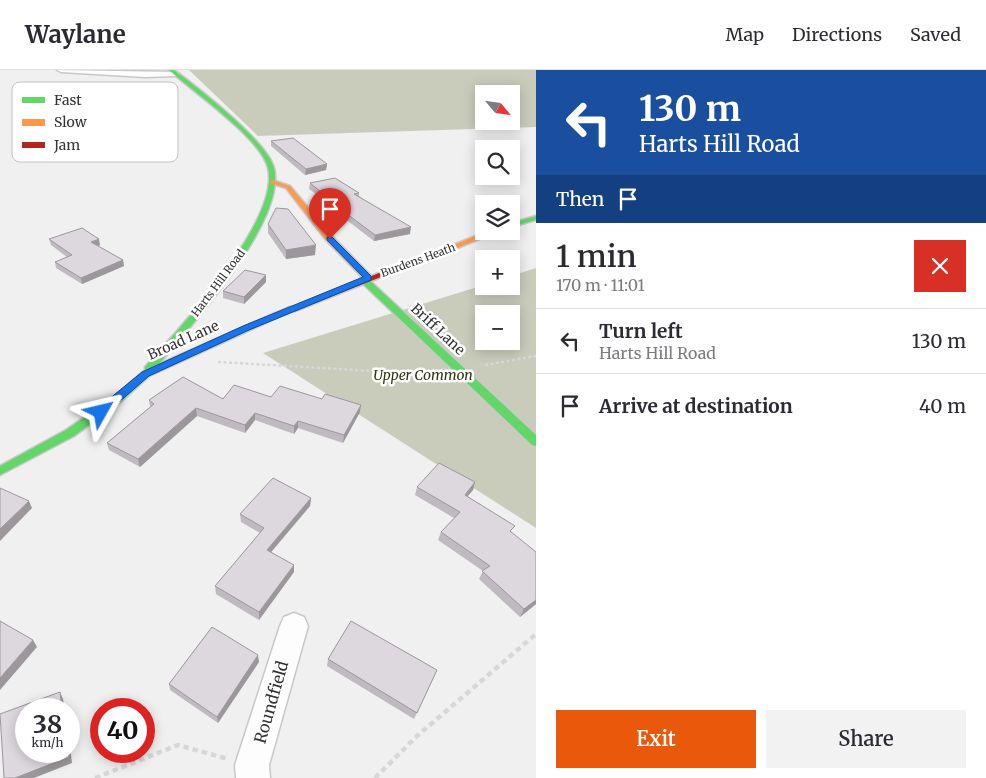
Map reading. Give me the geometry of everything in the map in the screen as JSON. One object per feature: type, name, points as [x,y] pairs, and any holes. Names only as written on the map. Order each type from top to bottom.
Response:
[{"type":"street","points":[[61,70],[144,76],[174,72],[193,85],[259,150],[271,168],[272,182],[288,187],[330,239],[366,279]]},
{"type":"street","name":"Harts Hill Road","points":[[145,374],[242,254],[262,216],[272,182]]},
{"type":"street","points":[[520,222],[536,218]]},
{"type":"street","name":"Burdens Heath","points":[[366,279],[475,238]]},
{"type":"street","name":"Briff Lane","points":[[366,279],[536,442]]},
{"type":"street","name":"Broad Lane","points":[[0,471],[34,454],[85,422],[119,398],[145,374],[246,328],[366,279]]},
{"type":"street","name":"Roundfield","points":[[253,772],[294,626]]},
{"type":"path","points":[[213,362],[420,373],[536,356]]},
{"type":"path","points":[[375,778],[417,736],[536,634]]},
{"type":"path","points":[[95,778],[178,745],[253,772]]},
{"type":"green space","points":[[189,70],[536,70],[536,127],[520,128],[520,85],[475,85],[475,129],[258,136]]},
{"type":"green space","name":"Upper Common","points":[[536,268],[536,528],[263,353],[475,288],[475,295],[520,295],[520,273]]},
{"type":"building","points":[[293,138],[327,164],[306,169],[271,141]]},
{"type":"building","points":[[335,178],[359,193],[354,194],[411,227],[375,235],[323,196],[326,196],[310,183]]},
{"type":"building","points":[[276,208],[288,209],[316,245],[286,250],[268,224]]},
{"type":"building","points":[[82,228],[99,239],[91,242],[123,260],[81,278],[55,262],[72,255],[49,239]]},
{"type":"building","points":[[245,270],[266,275],[244,297],[223,291]]},
{"type":"building","points":[[183,377],[223,399],[234,385],[271,397],[280,386],[322,399],[325,394],[361,405],[344,435],[298,421],[294,426],[255,413],[245,425],[196,408],[138,459],[107,443],[154,404],[149,400]]},
{"type":"building","points":[[439,463],[475,482],[465,495],[515,526],[510,531],[536,552],[536,600],[524,609],[482,571],[490,566],[441,532],[460,512],[417,487]]},
{"type":"building","points":[[273,478],[311,498],[267,550],[294,565],[259,612],[215,586],[264,528],[240,514]]},
{"type":"building","points":[[0,488],[29,501],[0,529]]},
{"type":"building","points":[[0,621],[33,640],[0,678]]},
{"type":"building","points":[[351,621],[437,670],[417,713],[328,659]]},
{"type":"building","points":[[212,627],[258,655],[217,717],[169,684]]},
{"type":"building","points":[[60,692],[61,698],[44,698]]},
{"type":"building","points":[[15,708],[15,763],[54,763],[15,778],[4,778],[0,714]]},
{"type":"traffic: fast","points":[[149,369],[184,329],[247,244],[262,216],[271,190],[271,168],[266,157],[256,144],[227,115],[171,70]]},
{"type":"traffic: fast","points":[[520,222],[536,218]]},
{"type":"traffic: fast","points":[[364,280],[536,442]]},
{"type":"traffic: fast","points":[[0,471],[70,433],[119,398],[145,374],[292,309]]},
{"type":"traffic: slow","points":[[272,182],[288,187],[330,239],[368,278]]},
{"type":"traffic: slow","points":[[420,260],[475,239]]},
{"type":"traffic: jam","points":[[292,309],[420,260]]},
{"type":"route","points":[[101,412],[145,374],[246,328],[368,278],[330,239]]}]
